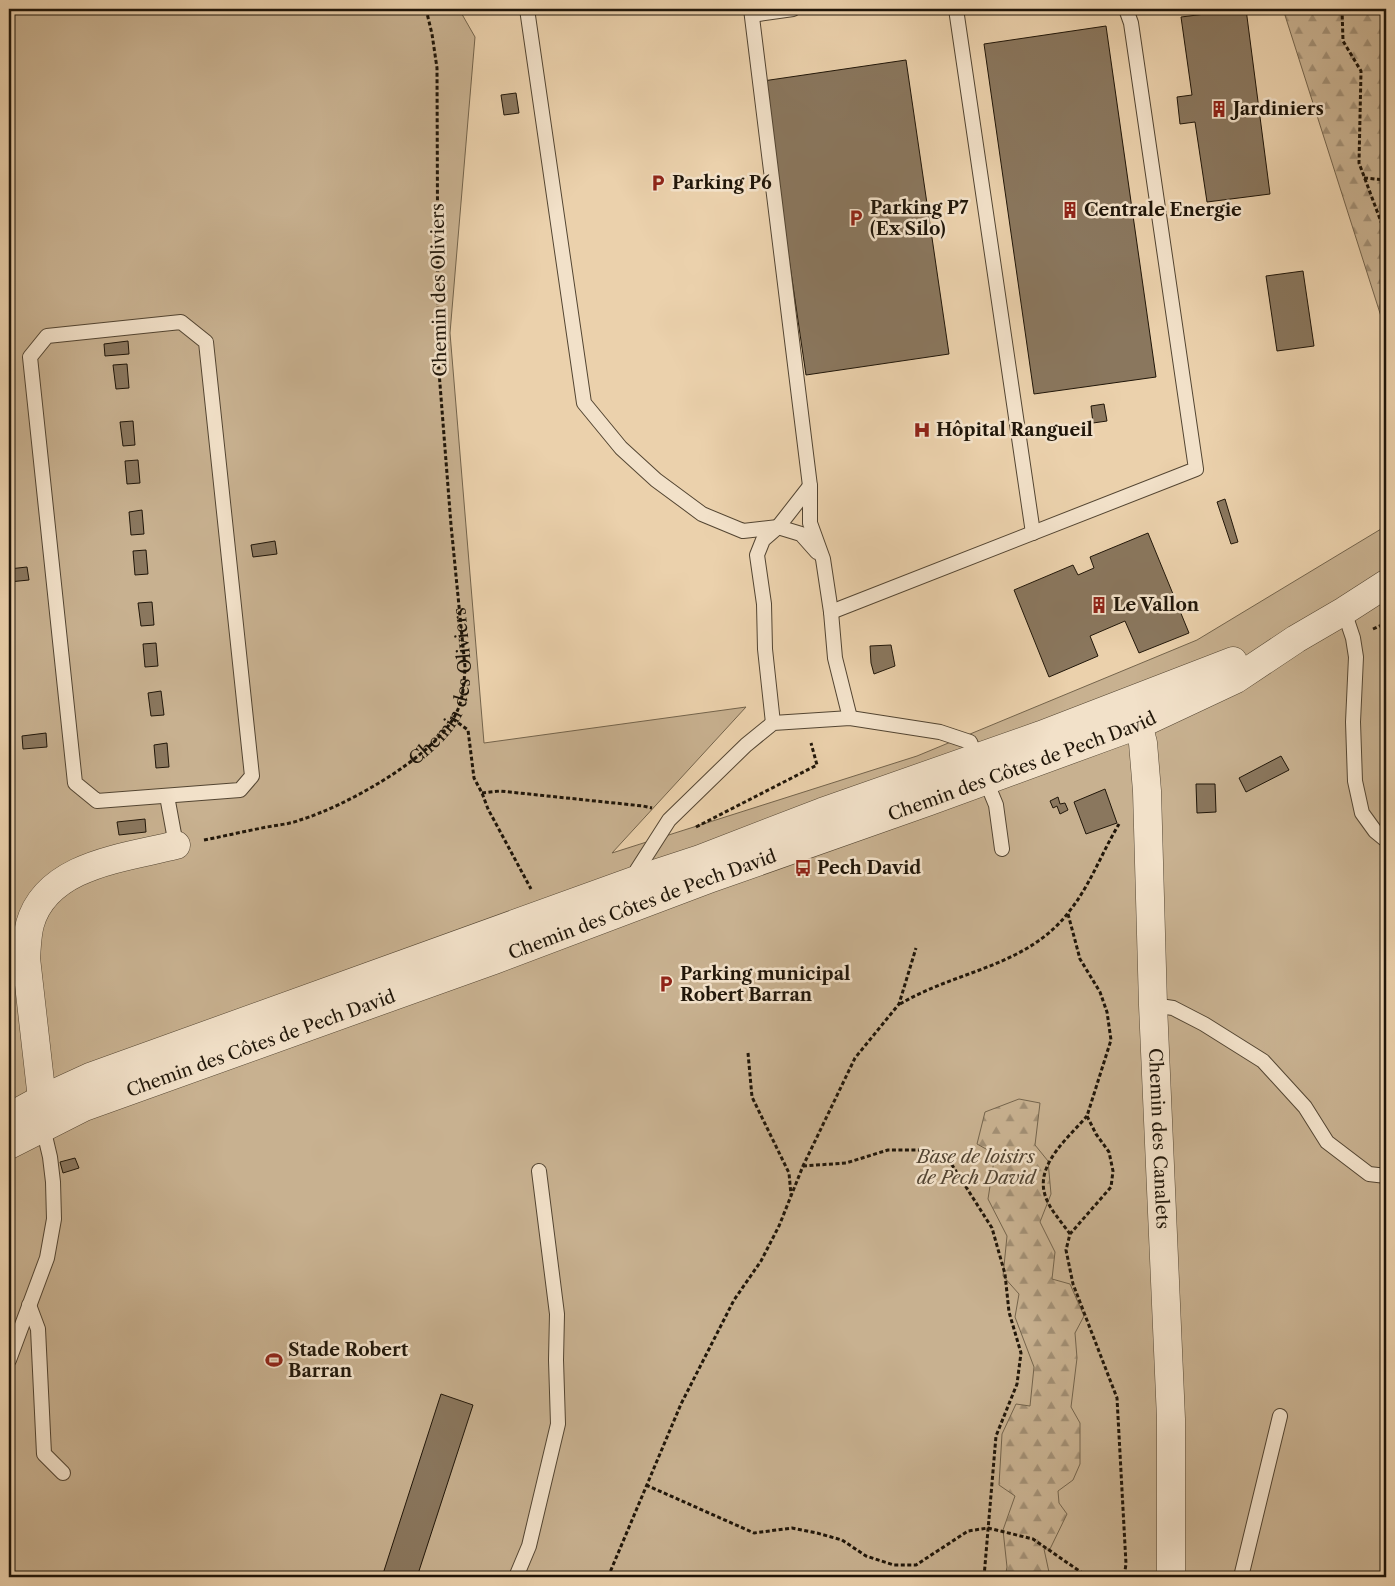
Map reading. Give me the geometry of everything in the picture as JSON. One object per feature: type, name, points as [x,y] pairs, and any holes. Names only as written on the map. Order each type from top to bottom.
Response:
[{"type":"street","name":"Chemin des Côtes de Pech David","points":[[9,1146],[34,1114],[90,1077],[642,891],[700,859],[822,812],[982,769],[1135,713],[1296,639],[1386,584]]},
{"type":"street","name":"Chemin des Canalets","points":[[1135,713],[1143,743],[1147,791],[1153,1005],[1171,1419],[1171,1577]]},
{"type":"street","points":[[34,1114],[26,958],[30,922],[40,902],[68,876],[94,865],[176,845]]},
{"type":"lane","points":[[527,9],[584,403],[621,448],[656,480],[702,514],[743,531],[778,527],[801,534],[823,559]]},
{"type":"lane","points":[[793,9],[752,12],[810,486],[810,523],[823,559],[831,612],[835,658],[850,718]]},
{"type":"lane","points":[[956,9],[1033,533]]},
{"type":"lane","points":[[831,612],[1196,469],[1131,23],[1126,9]]},
{"type":"lane","points":[[181,322],[206,342],[252,776],[240,790],[167,796],[97,801],[75,783],[30,357],[47,336],[181,322]]},
{"type":"lane","points":[[773,723],[764,604],[757,555],[763,540],[778,527],[810,486]]},
{"type":"lane","points":[[1344,611],[1354,638],[1356,656],[1353,722],[1355,781],[1362,813],[1375,831],[1386,840]]},
{"type":"lane","points":[[642,891],[637,870],[669,820],[746,745],[773,723],[850,718],[940,732],[970,742],[996,805],[1002,849]]},
{"type":"lane","points":[[167,796],[176,845]]},
{"type":"lane","points":[[1153,1005],[1173,1008],[1204,1024],[1263,1061],[1305,1107],[1327,1142],[1369,1174],[1386,1176]]},
{"type":"lane","points":[[9,1360],[47,1258],[54,1219],[50,1157],[34,1114]]},
{"type":"lane","points":[[516,1577],[529,1546],[558,1424],[556,1314],[539,1171]]},
{"type":"lane","points":[[28,1305],[38,1328],[44,1454],[63,1473]]},
{"type":"lane","points":[[1241,1577],[1280,1416]]},
{"type":"path","name":"Chemin des Oliviers","points":[[176,845],[300,821],[340,804],[371,788],[420,755],[438,738],[453,719],[461,703],[465,667],[451,525],[438,358],[437,68],[426,9]]},
{"type":"path","points":[[1342,9],[1343,41],[1361,70],[1359,163],[1386,235]]},
{"type":"path","points":[[1364,178],[1386,180]]},
{"type":"path","points":[[453,719],[468,730],[474,778],[488,809],[534,894]]},
{"type":"path","points":[[482,793],[500,791],[657,809]]},
{"type":"path","points":[[608,1577],[681,1404],[734,1300],[761,1261],[779,1226],[803,1166],[855,1058],[899,1004],[918,993],[1028,950],[1051,932],[1068,914],[1090,880],[1120,822]]},
{"type":"path","points":[[1068,914],[1080,959],[1100,992],[1108,1012],[1111,1040],[1087,1116],[1053,1155],[1044,1171],[1044,1191],[1052,1210],[1070,1234]]},
{"type":"path","points":[[899,1004],[916,948]]},
{"type":"path","points":[[748,1053],[752,1097],[789,1173],[791,1195]]},
{"type":"path","points":[[1087,1116],[1096,1134],[1109,1152],[1113,1171],[1111,1187],[1070,1234],[1066,1250],[1073,1284],[1117,1398],[1126,1564],[1124,1577]]},
{"type":"path","points":[[803,1166],[846,1163],[888,1150],[928,1150],[947,1157],[992,1228],[1005,1274],[1010,1312],[1021,1353],[1017,1384],[996,1436],[984,1577]]},
{"type":"path","points":[[646,1485],[754,1533],[792,1528],[817,1533],[842,1540],[866,1556],[894,1565],[916,1565],[968,1531],[988,1528],[1033,1539],[1088,1577]]},
{"type":"green space","name":"Base de loisirs de Pech David","points":[[9,9],[459,9],[475,37],[450,333],[484,743],[746,707],[612,853],[917,756],[1197,640],[1386,526],[1386,1577],[9,1577]]},
{"type":"green space","points":[[1283,9],[1386,9],[1386,332]]},
{"type":"green space","points":[[1019,1099],[1040,1103],[1035,1145],[1048,1161],[1051,1194],[1040,1222],[1055,1252],[1052,1279],[1070,1284],[1084,1316],[1075,1333],[1077,1358],[1071,1407],[1080,1423],[1080,1464],[1073,1480],[1058,1491],[1059,1503],[1067,1514],[1050,1549],[1044,1549],[1050,1577],[1005,1577],[1007,1567],[1003,1530],[1015,1496],[999,1485],[1002,1434],[1016,1404],[1030,1406],[1034,1367],[1015,1317],[1019,1294],[1003,1276],[1007,1236],[988,1199],[995,1154],[977,1144],[985,1112]]},
{"type":"building","name":"Jardiniers","points":[[1246,9],[1270,194],[1207,202],[1195,122],[1180,124],[1177,97],[1192,95],[1181,17]]},
{"type":"building","name":"Centrale Energie","points":[[1106,26],[1156,377],[1034,394],[984,44]]},
{"type":"building","name":"Parking P7 (Ex Silo)","points":[[906,60],[949,354],[806,375],[763,81]]},
{"type":"building","points":[[516,93],[519,113],[504,115],[501,95]]},
{"type":"building","points":[[1303,271],[1314,346],[1277,351],[1266,276]]},
{"type":"building","points":[[128,341],[129,354],[105,356],[104,344]]},
{"type":"building","points":[[127,364],[129,388],[116,389],[113,365]]},
{"type":"building","points":[[1104,404],[1107,421],[1093,423],[1091,406]]},
{"type":"building","points":[[133,421],[135,445],[123,446],[120,422]]},
{"type":"building","points":[[138,460],[140,483],[127,484],[125,461]]},
{"type":"building","points":[[1225,499],[1238,542],[1231,544],[1217,502]]},
{"type":"building","points":[[142,510],[144,534],[131,535],[129,512]]},
{"type":"building","name":"Le Vallon","points":[[1148,533],[1189,633],[1139,653],[1125,621],[1090,636],[1098,656],[1049,677],[1014,590],[1073,565],[1078,575],[1094,568],[1090,557]]},
{"type":"building","points":[[275,541],[277,554],[253,557],[251,545]]},
{"type":"building","points":[[146,550],[148,574],[135,575],[133,551]]},
{"type":"building","points":[[27,567],[29,580],[9,582],[9,569]]},
{"type":"building","points":[[152,602],[154,625],[141,626],[138,603]]},
{"type":"building","points":[[156,643],[158,666],[145,667],[143,644]]},
{"type":"building","points":[[891,645],[895,666],[874,674],[870,646]]},
{"type":"building","points":[[161,691],[164,715],[151,716],[148,693]]},
{"type":"building","points":[[46,733],[47,747],[23,749],[22,736]]},
{"type":"building","points":[[167,743],[169,767],[156,768],[154,745]]},
{"type":"building","points":[[1281,756],[1289,770],[1246,792],[1239,778]]},
{"type":"building","points":[[1196,784],[1215,784],[1216,812],[1197,813]]},
{"type":"building","points":[[1105,789],[1117,823],[1086,834],[1074,802]]},
{"type":"building","points":[[1058,797],[1060,804],[1065,803],[1068,810],[1060,814],[1057,806],[1053,808],[1050,801]]},
{"type":"building","points":[[145,819],[146,832],[119,835],[117,822]]},
{"type":"building","points":[[75,1158],[79,1168],[63,1173],[60,1162]]},
{"type":"building","points":[[441,1394],[473,1405],[417,1577],[382,1577]]},
{"type":"place","name":"Jardiniers","points":[[1219,109]]},
{"type":"place","name":"Parking P6","points":[[658,183]]},
{"type":"place","name":"Centrale Energie","points":[[1070,210]]},
{"type":"place","name":"Parking P7 (Ex Silo)","points":[[856,218]]},
{"type":"place","name":"Hôpital Rangueil","points":[[922,430]]},
{"type":"place","name":"Le Vallon","points":[[1099,605]]},
{"type":"place","name":"Pech David","points":[[803,868]]},
{"type":"place","name":"Parking municipal Robert Barran","points":[[666,984]]},
{"type":"place","name":"Stade Robert Barran","points":[[274,1360]]}]
